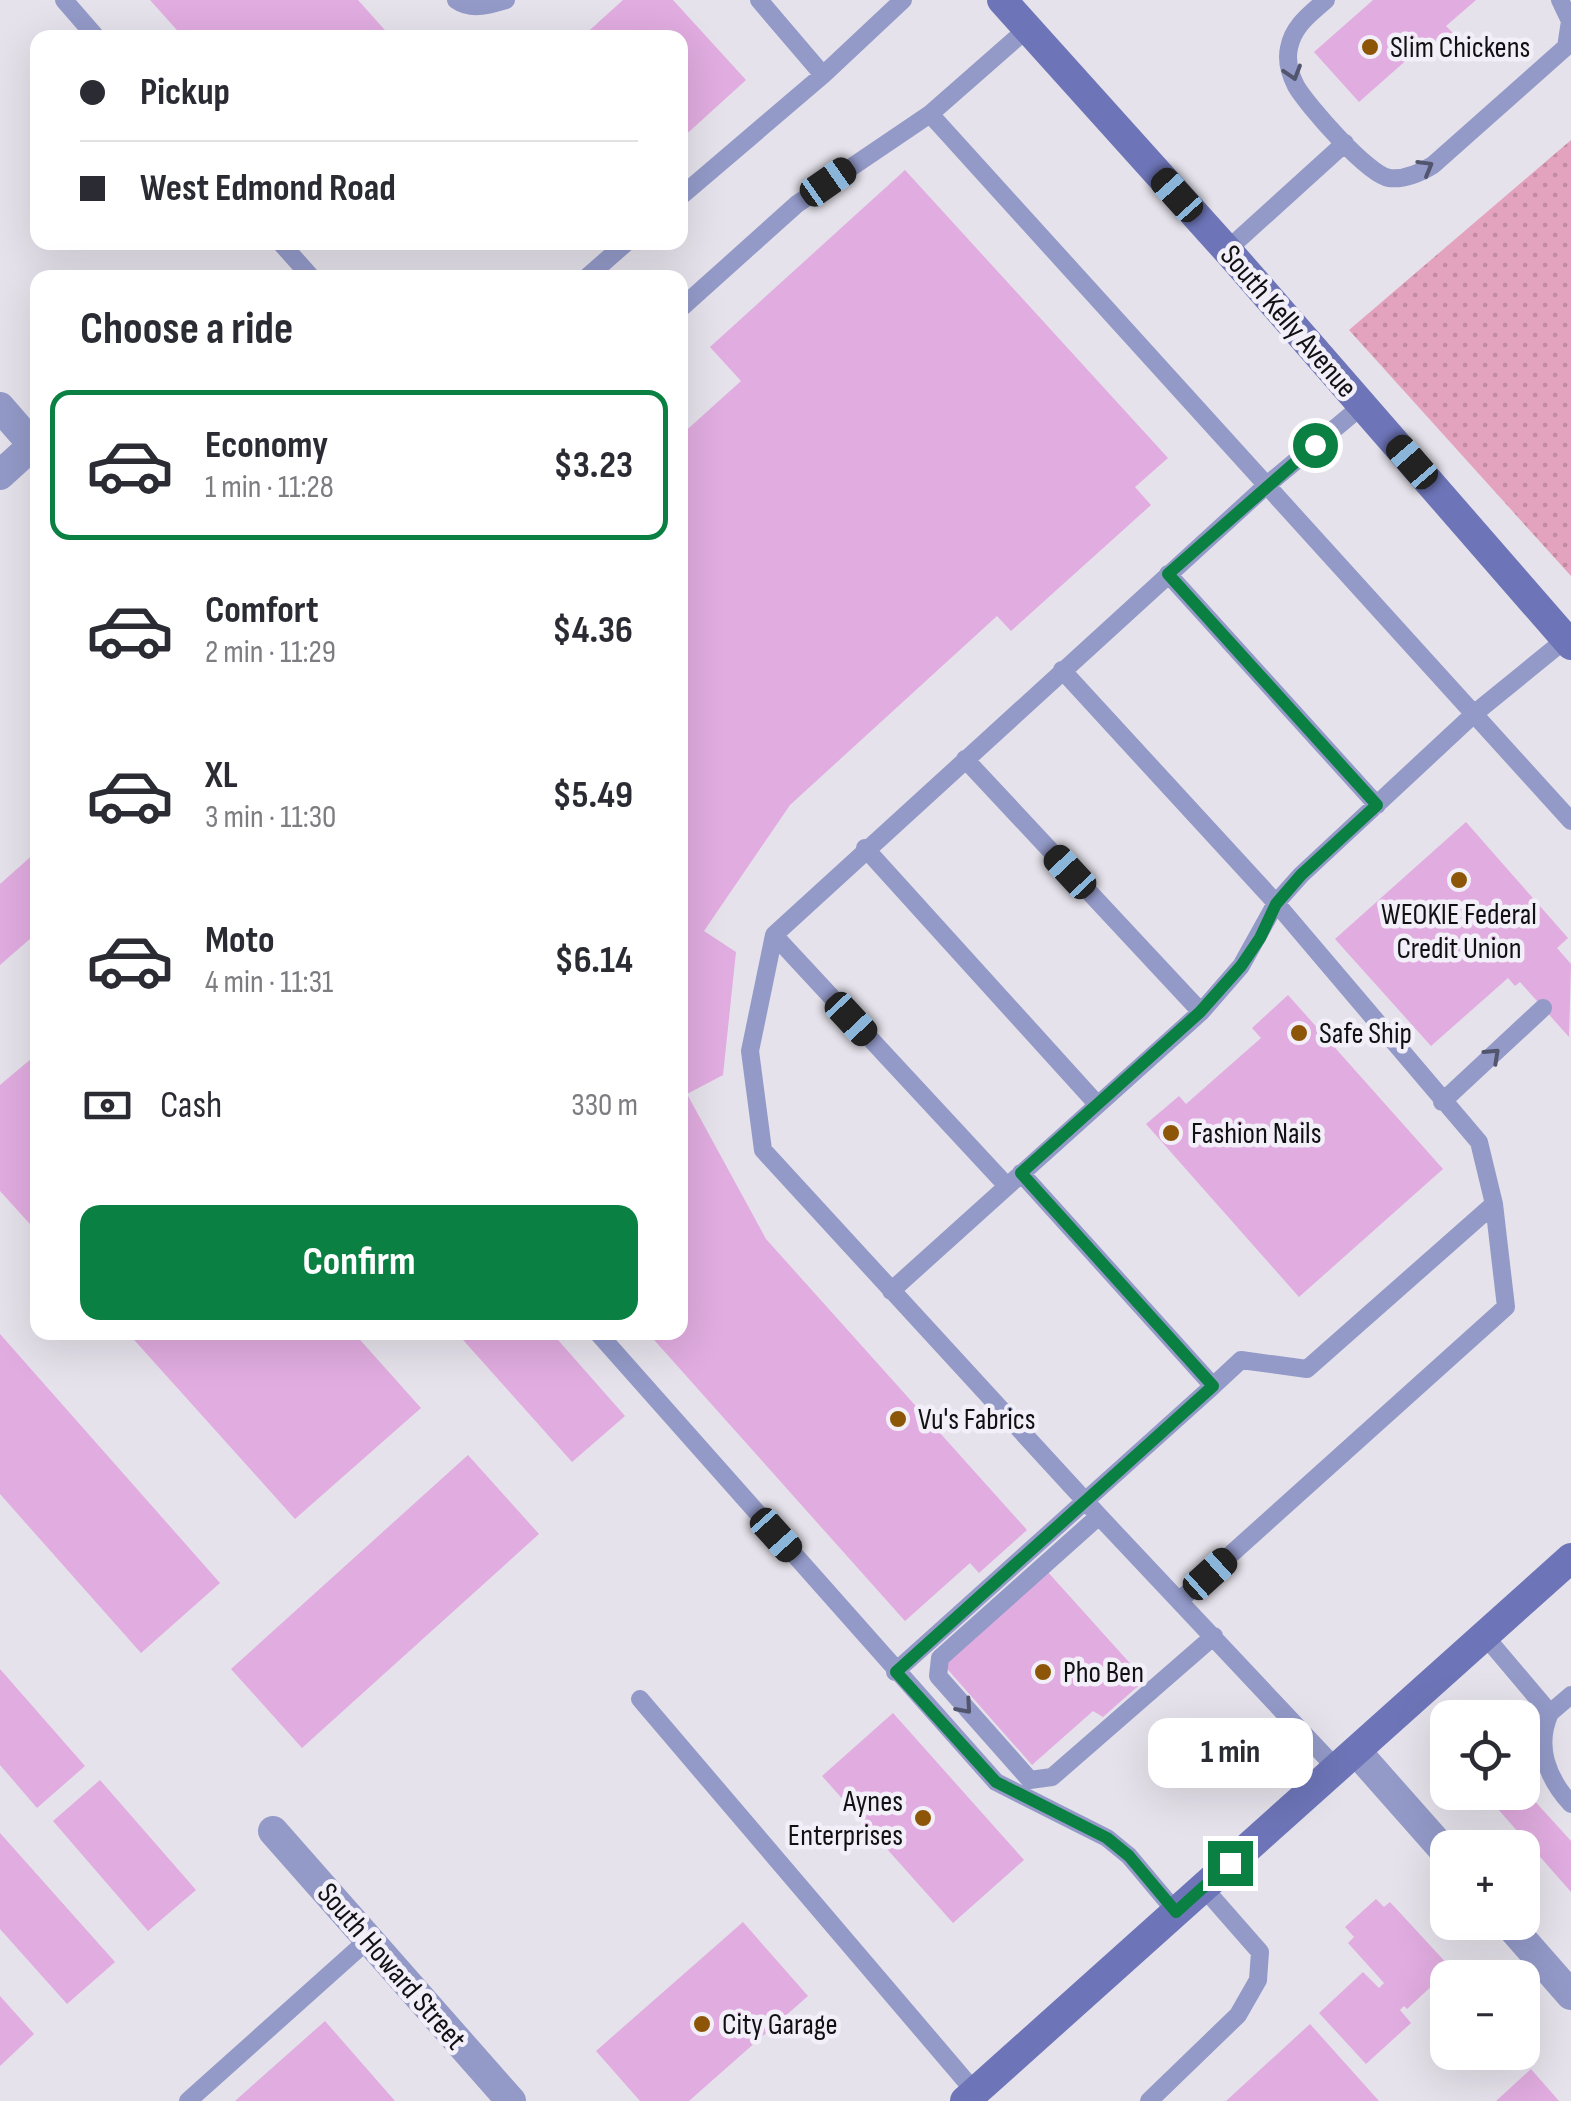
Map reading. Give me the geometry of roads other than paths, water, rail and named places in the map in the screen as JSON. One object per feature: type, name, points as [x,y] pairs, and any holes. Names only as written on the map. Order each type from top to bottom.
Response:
[{"type":"main road","name":"South Kelly Avenue","points":[[1002,0],[1567,635]]},
{"type":"main road","points":[[970,2097],[1571,1558]]},
{"type":"street","points":[[0,408],[30,442]]},
{"type":"street","points":[[0,475],[30,448]]},
{"type":"street","points":[[1346,1759],[1430,1838]]},
{"type":"street","name":"South Howard Street","points":[[273,1832],[511,2101]]},
{"type":"street","points":[[1523,1940],[1570,1991]]},
{"type":"lane","points":[[64,0],[90,30]]},
{"type":"lane","points":[[456,0],[482,7],[506,0]]},
{"type":"lane","points":[[760,0],[823,75]]},
{"type":"lane","points":[[688,190],[823,75],[903,0]]},
{"type":"lane","points":[[1326,0],[1298,24],[1288,46],[1288,66],[1297,88],[1344,144],[1374,172],[1389,178],[1418,174],[1433,165],[1566,46],[1570,20],[1560,0]]},
{"type":"lane","points":[[688,302],[797,204],[930,114],[1028,28]]},
{"type":"lane","points":[[930,114],[1571,821]]},
{"type":"lane","points":[[1227,250],[1344,144]]},
{"type":"lane","points":[[287,250],[305,270]]},
{"type":"lane","points":[[595,270],[618,250]]},
{"type":"lane","points":[[1346,1759],[1214,1636],[763,1150],[750,1051],[774,935],[1267,485],[1363,406]]},
{"type":"lane","points":[[1168,574],[1377,805]]},
{"type":"lane","points":[[891,1291],[1200,1012],[1241,966],[1276,904],[1301,875],[1476,713],[1567,635]]},
{"type":"lane","points":[[1062,670],[1276,904],[1479,1142],[1494,1204],[1506,1307],[1180,1600]]},
{"type":"lane","points":[[966,759],[1200,1012]]},
{"type":"lane","points":[[866,848],[1097,1104]]},
{"type":"lane","points":[[774,935],[1213,1386]]},
{"type":"lane","points":[[1442,1102],[1543,1008]]},
{"type":"lane","points":[[1214,1636],[1052,1777],[1030,1780],[938,1676],[940,1658],[1241,1360],[1307,1368],[1494,1204]]},
{"type":"lane","points":[[604,1340],[996,1782],[1107,1838],[1129,1856],[1176,1912]]},
{"type":"lane","points":[[896,1672],[1093,1509]]},
{"type":"lane","points":[[1484,1635],[1550,1712]]},
{"type":"lane","points":[[1571,1695],[1550,1712],[1541,1732],[1545,1764],[1571,1804]]},
{"type":"lane","points":[[640,1699],[970,2097]]},
{"type":"lane","points":[[1149,2101],[1238,2015],[1258,1980],[1260,1952],[1204,1887]]},
{"type":"lane","points":[[188,2101],[369,1939]]},
{"type":"place","name":"Slim Chickens","points":[[1370,47]]},
{"type":"place","name":"WEOKIE Federal Credit Union","points":[[1459,880]]},
{"type":"place","name":"Safe Ship","points":[[1299,1033]]},
{"type":"place","name":"Fashion Nails","points":[[1171,1133]]},
{"type":"place","name":"Vu's Fabrics","points":[[898,1419]]},
{"type":"place","name":"Pho Ben","points":[[1043,1672]]},
{"type":"place","name":"Aynes Enterprises","points":[[923,1818]]},
{"type":"place","name":"City Garage","points":[[702,2024]]}]
